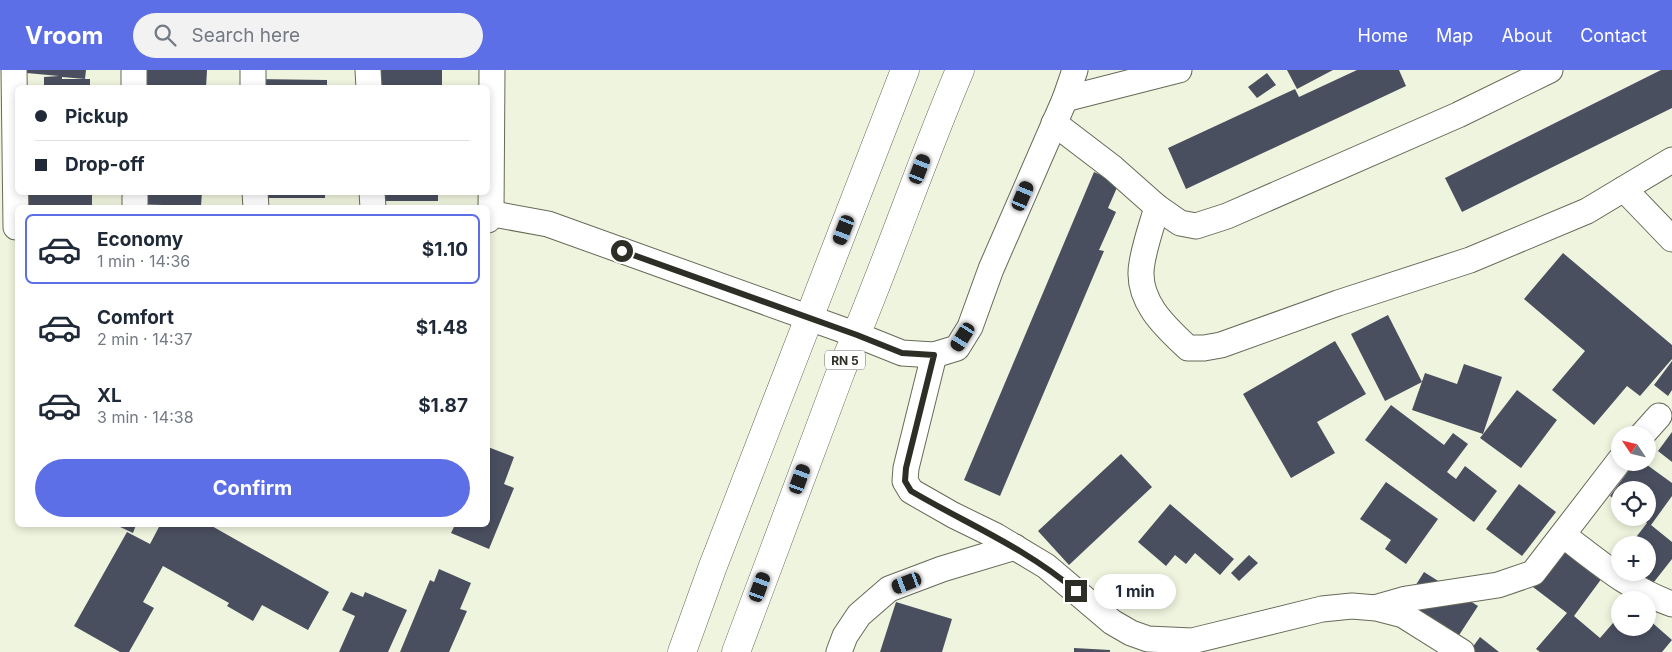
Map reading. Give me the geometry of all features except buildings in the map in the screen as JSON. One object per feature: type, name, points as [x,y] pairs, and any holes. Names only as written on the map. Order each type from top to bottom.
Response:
[{"type":"main road","points":[[682,652],[713,566],[905,70]]},
{"type":"main road","name":"RN 5","points":[[736,652],[841,371],[857,335],[960,70]]},
{"type":"street","points":[[11,227],[14,70]]},
{"type":"street","points":[[134,70],[134,85]]},
{"type":"street","points":[[253,70],[253,85]]},
{"type":"street","points":[[368,70],[369,85]]},
{"type":"street","points":[[490,167],[492,70]]},
{"type":"street","points":[[490,215],[548,224],[857,335],[902,353],[934,355],[957,348],[970,327],[991,269],[1065,99],[1075,70]]},
{"type":"street","points":[[1065,99],[1179,70]]},
{"type":"street","points":[[1054,123],[1113,168],[1157,207],[1180,223],[1196,226],[1227,216],[1458,115],[1550,70]]},
{"type":"street","points":[[1157,207],[1141,265],[1142,289],[1151,308],[1168,330],[1188,348],[1204,348],[1221,345],[1338,303],[1470,260],[1587,211],[1672,160]]},
{"type":"street","points":[[1624,189],[1672,239]]},
{"type":"street","points":[[934,355],[906,468],[905,481],[911,491],[1015,547],[1046,566],[1112,622],[1131,633],[1148,639],[1192,641],[1322,609],[1352,606],[1376,608],[1403,615],[1462,652]]},
{"type":"street","points":[[1650,426],[1658,416]]},
{"type":"street","points":[[1376,608],[1406,599],[1466,591],[1498,584],[1533,573],[1612,471]]},
{"type":"street","points":[[1563,535],[1625,582],[1651,597],[1672,604]]},
{"type":"street","points":[[839,652],[845,636],[859,615],[890,589],[942,569],[1015,547]]},
{"type":"route","points":[[622,251],[857,335],[902,353],[934,355],[906,468],[905,481],[911,491],[1015,547],[1046,566],[1076,591]]}]
